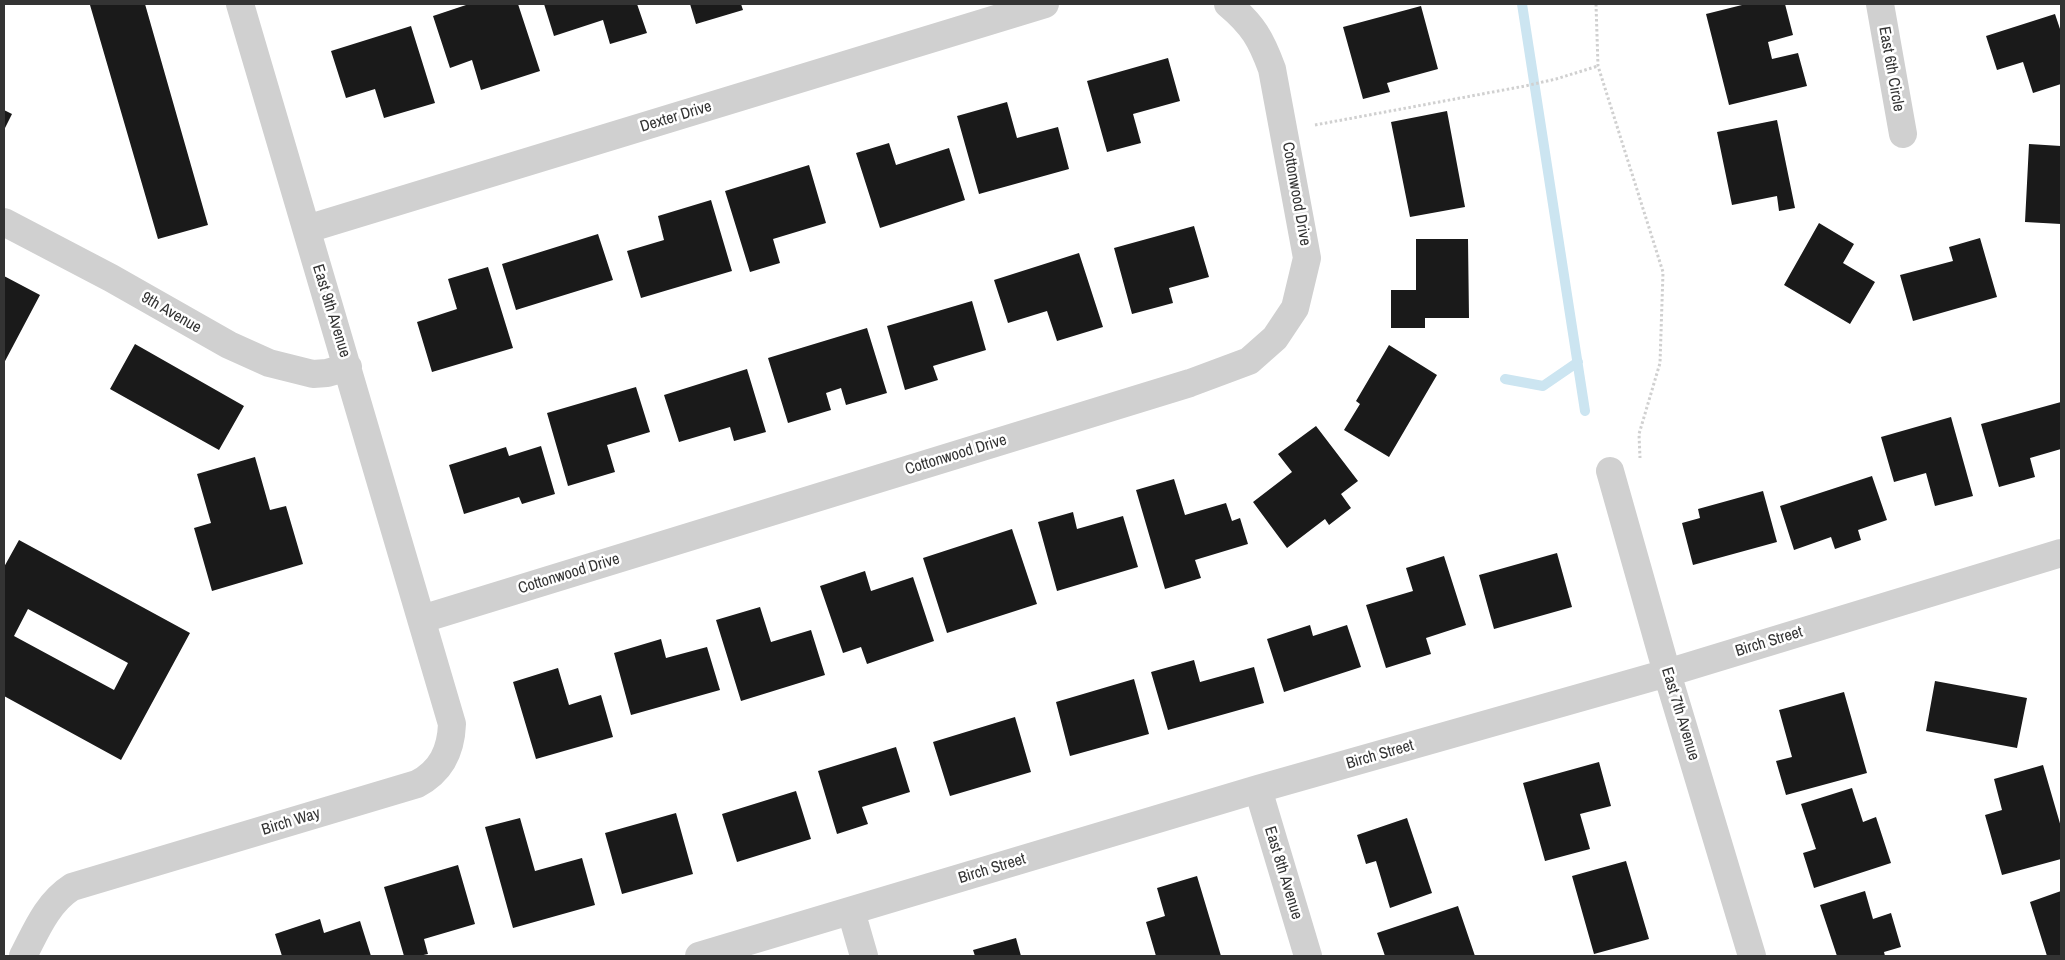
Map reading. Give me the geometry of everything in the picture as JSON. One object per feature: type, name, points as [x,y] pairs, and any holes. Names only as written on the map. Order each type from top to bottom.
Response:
[{"type":"street","name":"East 9th Avenue","points":[[240,4],[422,619]]},
{"type":"street","name":"Dexter Drive","points":[[307,230],[1045,4]]},
{"type":"street","points":[[1228,4],[1247,20],[1264,46],[1272,70],[1284,130]]},
{"type":"street","name":"East 6th Circle","points":[[1880,4],[1903,134]]},
{"type":"street","name":"Cottonwood Drive","points":[[422,619],[1190,383],[1249,361],[1275,338],[1295,308],[1307,258],[1284,130]]},
{"type":"street","name":"9th Avenue","points":[[4,222],[111,278],[229,346],[268,363],[313,374],[328,373],[348,367]]},
{"type":"street","name":"East 7th Avenue","points":[[1610,471],[1667,673],[1752,956]]},
{"type":"street","name":"Birch Street","points":[[699,956],[1258,789],[1667,673],[2061,553]]},
{"type":"street","name":"Birch Way","points":[[23,956],[47,912],[60,895],[72,887],[408,787],[427,779],[442,762],[451,742],[452,724],[422,619]]},
{"type":"street","name":"East 8th Avenue","points":[[1258,789],[1308,956]]},
{"type":"street","points":[[851,911],[864,956]]},
{"type":"path","points":[[1596,4],[1598,66],[1662,272],[1660,362],[1639,434],[1640,460],[1610,471]]},
{"type":"path","points":[[1284,130],[1525,86],[1598,66]]},
{"type":"building","points":[[145,4],[208,225],[158,239],[90,5]]},
{"type":"building","points":[[469,4],[518,4],[540,71],[481,90],[472,60],[450,68],[433,16]]},
{"type":"building","points":[[544,4],[637,4],[647,33],[610,44],[603,20],[554,36]]},
{"type":"building","points":[[690,4],[741,4],[743,10],[696,24]]},
{"type":"building","points":[[1746,4],[1785,4],[1793,35],[1768,42],[1772,59],[1798,53],[1807,86],[1729,105],[1706,14]]},
{"type":"building","points":[[1421,6],[1438,69],[1387,83],[1390,92],[1363,99],[1343,27]]},
{"type":"building","points":[[2055,14],[2061,32],[2061,84],[2033,93],[2023,62],[1997,70],[1986,36]]},
{"type":"building","points":[[411,26],[435,103],[384,118],[375,89],[346,98],[331,51]]},
{"type":"building","points":[[1168,58],[1180,101],[1133,114],[1141,143],[1107,152],[1087,81]]},
{"type":"building","points":[[1007,102],[1017,138],[1058,127],[1069,169],[979,194],[957,116]]},
{"type":"building","points":[[4,110],[12,114],[4,130]]},
{"type":"building","points":[[1447,111],[1465,207],[1410,217],[1391,122]]},
{"type":"building","points":[[1777,120],[1795,208],[1779,211],[1777,196],[1732,205],[1717,132]]},
{"type":"building","points":[[889,143],[896,165],[949,148],[965,200],[880,228],[856,153]]},
{"type":"building","points":[[2029,144],[2061,146],[2061,224],[2025,222]]},
{"type":"building","points":[[809,165],[826,223],[773,239],[780,263],[750,272],[725,191]]},
{"type":"building","points":[[711,200],[732,271],[641,298],[627,251],[664,240],[658,216]]},
{"type":"building","points":[[1819,223],[1854,244],[1843,263],[1875,282],[1850,324],[1784,285]]},
{"type":"building","points":[[1194,226],[1209,277],[1169,288],[1173,303],[1132,314],[1114,248]]},
{"type":"building","points":[[598,234],[613,280],[516,310],[502,264]]},
{"type":"building","points":[[1980,238],[1997,297],[1913,321],[1900,275],[1953,261],[1949,247]]},
{"type":"building","points":[[1416,239],[1468,239],[1469,318],[1425,318],[1425,328],[1391,328],[1391,290],[1416,290]]},
{"type":"building","points":[[1079,253],[1103,327],[1057,341],[1047,311],[1008,323],[994,280]]},
{"type":"building","points":[[488,267],[513,348],[432,372],[417,322],[457,309],[448,279]]},
{"type":"building","points":[[4,276],[40,295],[4,363]]},
{"type":"building","points":[[972,301],[986,350],[933,366],[938,380],[905,390],[887,326]]},
{"type":"building","points":[[867,328],[887,393],[846,405],[841,388],[826,393],[831,410],[788,423],[768,358]]},
{"type":"building","points":[[135,344],[244,406],[219,450],[110,389]]},
{"type":"building","points":[[1389,345],[1437,375],[1389,457],[1344,430],[1360,404],[1356,401]]},
{"type":"building","points":[[747,369],[766,432],[734,441],[730,427],[679,442],[664,395]]},
{"type":"building","points":[[636,387],[650,432],[607,445],[615,472],[568,486],[547,413]]},
{"type":"building","points":[[2061,402],[2061,449],[2030,458],[2035,477],[1999,487],[1981,424]]},
{"type":"building","points":[[1951,417],[1973,496],[1935,506],[1926,473],[1894,482],[1881,437]]},
{"type":"building","points":[[1316,426],[1358,481],[1341,494],[1351,508],[1329,525],[1325,519],[1287,548],[1253,502],[1292,472],[1278,454]]},
{"type":"building","points":[[541,446],[555,494],[522,504],[519,497],[464,514],[449,465],[506,447],[509,456]]},
{"type":"building","points":[[255,457],[270,510],[286,506],[303,564],[212,591],[194,528],[211,523],[197,474]]},
{"type":"building","points":[[1872,476],[1887,520],[1858,530],[1861,540],[1835,549],[1831,537],[1794,550],[1780,506]]},
{"type":"building","points":[[1174,479],[1185,515],[1226,503],[1232,521],[1240,518],[1248,544],[1195,560],[1201,578],[1165,589],[1136,490]]},
{"type":"building","points":[[1763,491],[1777,542],[1693,565],[1682,523],[1700,518],[1698,509]]},
{"type":"building","points":[[1073,512],[1077,529],[1123,516],[1138,567],[1057,591],[1038,522]]},
{"type":"building","points":[[1012,529],[1037,604],[947,633],[923,558]]},
{"type":"building","points":[[19,540],[190,633],[121,760],[4,696],[4,567]],"holes":[[[28,609],[128,663],[114,690],[14,636]]]},
{"type":"building","points":[[1557,553],[1572,607],[1494,629],[1479,575]]},
{"type":"building","points":[[1444,556],[1466,625],[1426,638],[1431,654],[1386,668],[1366,605],[1413,591],[1406,568]]},
{"type":"building","points":[[865,571],[871,591],[913,577],[934,641],[867,664],[861,647],[843,653],[820,586]]},
{"type":"building","points":[[760,607],[771,642],[811,630],[825,675],[741,701],[716,620]]},
{"type":"building","points":[[1310,625],[1313,636],[1347,625],[1361,667],[1284,692],[1267,639]]},
{"type":"building","points":[[661,639],[666,658],[707,647],[720,690],[631,715],[614,653]]},
{"type":"building","points":[[1194,660],[1200,682],[1254,667],[1264,703],[1168,730],[1151,672]]},
{"type":"building","points":[[558,668],[569,705],[601,695],[613,737],[536,759],[513,682]]},
{"type":"building","points":[[1134,679],[1149,734],[1070,756],[1056,702]]},
{"type":"building","points":[[1935,681],[2027,698],[2017,748],[1926,731]]},
{"type":"building","points":[[1844,692],[1867,773],[1786,795],[1776,761],[1792,757],[1779,710]]},
{"type":"building","points":[[1015,717],[1031,772],[950,796],[933,742]]},
{"type":"building","points":[[896,747],[910,792],[862,807],[868,824],[837,834],[818,771]]},
{"type":"building","points":[[1599,762],[1611,806],[1580,814],[1590,849],[1545,861],[1523,783]]},
{"type":"building","points":[[2043,765],[2061,827],[2061,859],[2002,875],[1985,815],[2002,810],[1994,779]]},
{"type":"building","points":[[1852,788],[1863,822],[1876,817],[1891,863],[1814,888],[1803,853],[1816,849],[1801,804]]},
{"type":"building","points":[[796,791],[811,839],[737,862],[722,814]]},
{"type":"building","points":[[676,813],[693,874],[622,894],[605,833]]},
{"type":"building","points":[[520,818],[535,871],[582,858],[595,905],[513,928],[485,827]]},
{"type":"building","points":[[1407,818],[1432,893],[1390,908],[1376,861],[1366,864],[1357,835]]},
{"type":"building","points":[[1626,861],[1649,939],[1594,954],[1572,876]]},
{"type":"building","points":[[458,865],[475,924],[424,939],[428,954],[404,956],[384,887]]},
{"type":"building","points":[[1197,876],[1221,956],[1156,956],[1146,922],[1165,916],[1157,888]]},
{"type":"building","points":[[1865,891],[1873,919],[1891,913],[1901,947],[1884,952],[1885,956],[1837,956],[1820,905]]},
{"type":"building","points":[[2061,891],[2061,956],[2047,956],[2030,902]]},
{"type":"building","points":[[1458,906],[1475,956],[1385,956],[1377,933]]},
{"type":"building","points":[[320,919],[324,933],[360,921],[371,956],[282,956],[275,934]]},
{"type":"building","points":[[1016,938],[1021,956],[975,956],[973,950]]},
{"type":"waterway","points":[[1522,4],[1585,411]]},
{"type":"waterway","points":[[1505,379],[1543,386],[1578,362]]}]
